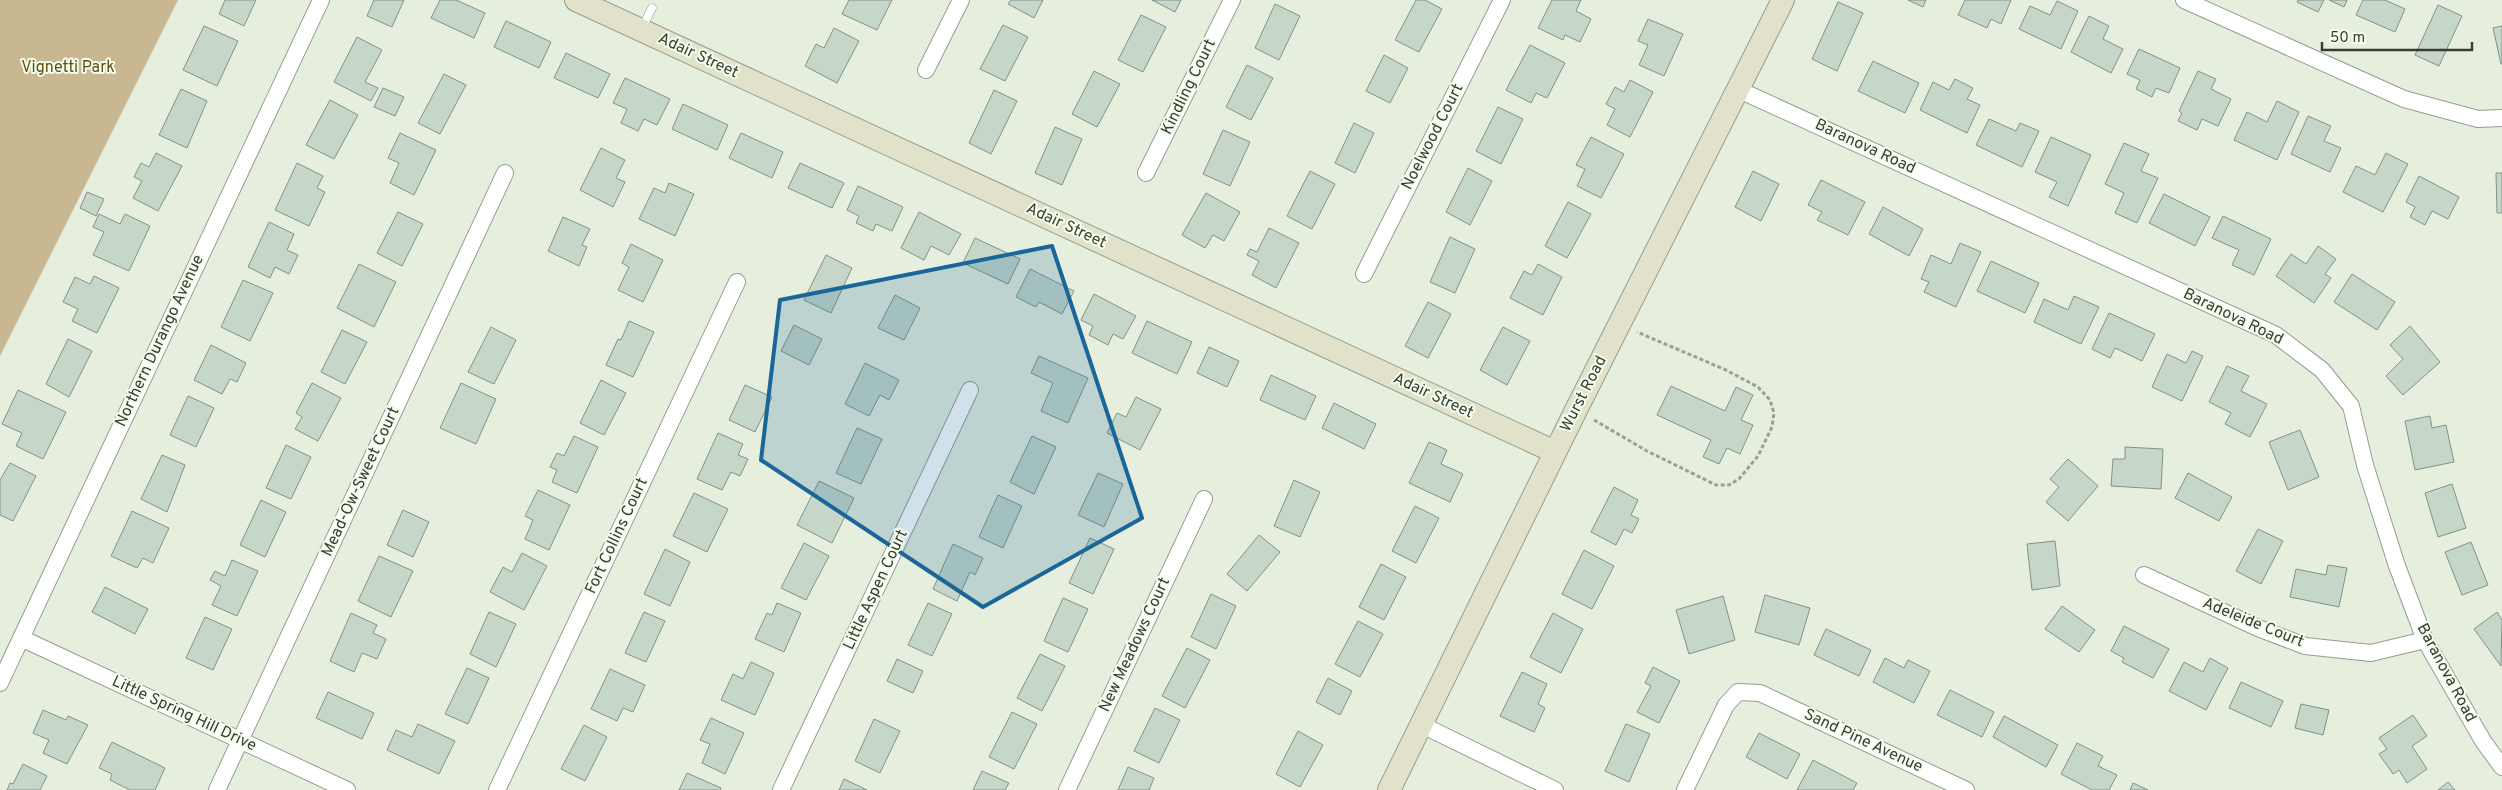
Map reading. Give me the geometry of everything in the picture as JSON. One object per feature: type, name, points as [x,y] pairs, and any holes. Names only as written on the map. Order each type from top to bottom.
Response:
[{"type":"street","name":"Northern Durango Avenue","points":[[0,683],[320,0]]},
{"type":"street","name":"Adair Street","points":[[576,0],[1555,452]]},
{"type":"street","points":[[926,70],[961,0]]},
{"type":"street","name":"Kindling Court","points":[[1146,173],[1232,0]]},
{"type":"street","name":"Noelwood Court","points":[[1364,274],[1502,0]]},
{"type":"street","name":"Wurst Road","points":[[1389,790],[1555,452],[1783,0]]},
{"type":"street","points":[[2184,0],[2404,99],[2478,119],[2502,118]]},
{"type":"street","name":"Baranova Road","points":[[1737,89],[2276,335],[2322,370],[2351,406],[2365,465],[2425,640],[2483,741],[2502,768]]},
{"type":"street","name":"Mead-Ow-Sweet Court","points":[[217,790],[505,173]]},
{"type":"street","name":"Fort Collins Court","points":[[497,790],[737,282]]},
{"type":"street","name":"Little Aspen Court","points":[[781,790],[970,390]]},
{"type":"street","name":"New Meadows Court","points":[[1067,790],[1204,499]]},
{"type":"street","name":"Adeleide Court","points":[[2144,576],[2258,628],[2305,646],[2371,653],[2425,640]]},
{"type":"street","name":"Little Spring Hill Drive","points":[[21,638],[347,790]]},
{"type":"street","name":"Sand Pine Avenue","points":[[1685,790],[1726,705],[1738,692],[1760,693],[1966,790]]},
{"type":"street","points":[[1422,725],[1555,790]]},
{"type":"lane","points":[[641,30],[652,8]]},
{"type":"path","points":[[1576,410],[1647,451],[1716,485],[1729,485],[1739,479],[1758,456],[1772,427],[1774,413],[1770,400],[1758,387],[1726,370],[1619,324]]},
{"type":"highlighted area","points":[[1052,246],[1142,518],[983,607],[761,460],[780,300]]},
{"type":"green space","name":"Vignetti Park","points":[[0,0],[178,0],[0,356]]},
{"type":"building","points":[[225,0],[256,0],[244,26],[219,14]]},
{"type":"building","points":[[374,0],[404,0],[392,27],[367,16]]},
{"type":"building","points":[[440,0],[456,0],[485,13],[474,38],[431,18]]},
{"type":"building","points":[[849,0],[892,0],[877,30],[842,14]]},
{"type":"building","points":[[1011,0],[1043,0],[1034,18],[1008,4]]},
{"type":"building","points":[[1152,0],[1181,0],[1175,12]]},
{"type":"building","points":[[1416,0],[1425,0],[1442,9],[1419,52],[1395,40]]},
{"type":"building","points":[[1552,0],[1581,0],[1576,11],[1591,19],[1580,42],[1565,35],[1563,40],[1538,28]]},
{"type":"building","points":[[1908,0],[1926,0],[1923,7]]},
{"type":"building","points":[[1965,0],[2011,0],[2001,24],[1991,19],[1987,28],[1958,15]]},
{"type":"building","points":[[2298,0],[2324,0],[2318,12],[2297,2]]},
{"type":"building","points":[[2329,0],[2347,0],[2344,7]]},
{"type":"building","points":[[2363,0],[2385,0],[2405,9],[2395,32],[2356,15]]},
{"type":"building","points":[[2057,1],[2078,11],[2061,49],[2019,29],[2030,6],[2050,15]]},
{"type":"building","points":[[1838,2],[1863,13],[1837,71],[1812,59]]},
{"type":"building","points":[[1275,4],[1300,16],[1279,60],[1255,48]]},
{"type":"building","points":[[2438,5],[2462,16],[2439,66],[2415,55]]},
{"type":"building","points":[[1141,15],[1166,27],[1143,72],[1118,60]]},
{"type":"building","points":[[2089,16],[2109,26],[2103,39],[2123,49],[2111,73],[2071,52]]},
{"type":"building","points":[[1648,19],[1683,34],[1664,76],[1639,65],[1648,45],[1638,41]]},
{"type":"building","points":[[506,21],[551,42],[539,68],[494,47]]},
{"type":"building","points":[[1003,25],[1028,37],[1005,81],[980,69]]},
{"type":"building","points":[[204,26],[238,41],[217,86],[183,70]]},
{"type":"building","points":[[2502,26],[2502,64],[2501,64],[2493,28]]},
{"type":"building","points":[[834,28],[859,41],[837,83],[805,66],[816,44],[824,48]]},
{"type":"building","points":[[357,37],[382,50],[365,82],[378,88],[371,101],[334,82]]},
{"type":"building","points":[[1530,45],[1565,63],[1547,98],[1536,93],[1531,103],[1506,90]]},
{"type":"building","points":[[2139,49],[2180,68],[2169,93],[2156,88],[2152,97],[2136,89],[2140,80],[2127,74]]},
{"type":"building","points":[[566,53],[610,74],[598,98],[554,78]]},
{"type":"building","points":[[1384,55],[1408,68],[1390,103],[1366,91]]},
{"type":"building","points":[[1873,61],[1919,83],[1905,113],[1858,91]]},
{"type":"building","points":[[1247,65],[1273,78],[1251,120],[1226,107]]},
{"type":"building","points":[[1094,71],[1120,84],[1097,127],[1072,114]]},
{"type":"building","points":[[2198,71],[2216,79],[2211,89],[2231,99],[2218,126],[2202,119],[2197,130],[2178,121],[2182,113],[2179,111]]},
{"type":"building","points":[[444,74],[466,85],[440,134],[418,123]]},
{"type":"building","points":[[625,78],[670,99],[657,125],[644,119],[638,131],[621,123],[627,109],[613,103]]},
{"type":"building","points":[[1955,79],[1973,88],[1967,99],[1980,105],[1967,133],[1920,110],[1933,82],[1949,90]]},
{"type":"building","points":[[1630,80],[1653,92],[1630,137],[1607,125],[1615,109],[1606,104],[1615,87],[1624,92]]},
{"type":"building","points":[[383,88],[404,97],[395,116],[374,107]]},
{"type":"building","points":[[181,89],[207,101],[187,148],[159,135]]},
{"type":"building","points":[[994,90],[1017,101],[991,154],[969,143]]},
{"type":"building","points":[[330,100],[358,115],[334,159],[306,145]]},
{"type":"building","points":[[2277,101],[2299,112],[2277,160],[2234,140],[2247,112],[2267,122]]},
{"type":"building","points":[[683,104],[728,125],[717,150],[672,129]]},
{"type":"building","points":[[1498,107],[1523,119],[1501,164],[1476,151]]},
{"type":"building","points":[[2308,116],[2331,126],[2324,141],[2341,148],[2330,172],[2291,154]]},
{"type":"building","points":[[1989,119],[2016,131],[2020,123],[2039,131],[2022,167],[1976,145]]},
{"type":"building","points":[[1354,123],[1374,133],[1355,173],[1335,163]]},
{"type":"building","points":[[1055,127],[1082,139],[1062,185],[1035,173]]},
{"type":"building","points":[[1223,130],[1250,142],[1230,186],[1203,174]]},
{"type":"building","points":[[400,133],[436,150],[414,195],[390,183],[399,163],[388,158]]},
{"type":"building","points":[[741,133],[783,152],[772,178],[729,158]]},
{"type":"building","points":[[1591,137],[1624,154],[1601,198],[1577,186],[1585,169],[1576,165]]},
{"type":"building","points":[[2051,137],[2091,155],[2068,206],[2049,197],[2057,182],[2035,172]]},
{"type":"building","points":[[2124,143],[2149,154],[2141,171],[2158,178],[2137,223],[2115,213],[2124,193],[2105,184]]},
{"type":"building","points":[[601,148],[625,160],[616,178],[625,182],[613,207],[580,190]]},
{"type":"building","points":[[156,153],[182,166],[158,211],[133,198],[142,181],[134,177],[141,163],[149,167]]},
{"type":"building","points":[[2386,153],[2408,164],[2383,212],[2343,192],[2356,166],[2375,175]]},
{"type":"building","points":[[297,163],[323,176],[317,188],[325,192],[309,226],[275,210]]},
{"type":"building","points":[[800,163],[844,183],[832,208],[788,188]]},
{"type":"building","points":[[1468,168],[1492,181],[1470,225],[1446,212]]},
{"type":"building","points":[[1310,171],[1335,184],[1312,229],[1287,216]]},
{"type":"building","points":[[1753,171],[1779,184],[1761,221],[1735,207]]},
{"type":"building","points":[[2496,173],[2502,173],[2502,213],[2497,213]]},
{"type":"building","points":[[2419,176],[2459,197],[2448,219],[2432,211],[2425,225],[2410,217],[2415,207],[2406,202]]},
{"type":"building","points":[[1821,180],[1865,202],[1848,235],[1817,220],[1822,212],[1808,205]]},
{"type":"building","points":[[669,183],[694,194],[675,236],[639,219],[654,188],[665,193]]},
{"type":"building","points":[[858,186],[903,207],[892,231],[876,224],[873,231],[856,223],[859,216],[847,210]]},
{"type":"building","points":[[87,192],[104,199],[96,216],[80,208]]},
{"type":"building","points":[[1206,193],[1240,212],[1224,241],[1213,235],[1205,248],[1182,235]]},
{"type":"building","points":[[2164,194],[2210,217],[2195,246],[2149,223]]},
{"type":"building","points":[[1568,202],[1591,214],[1567,258],[1545,246]]},
{"type":"building","points":[[1883,207],[1923,229],[1909,256],[1869,234]]},
{"type":"building","points":[[398,212],[423,224],[402,266],[377,253]]},
{"type":"building","points":[[919,212],[961,234],[949,255],[931,246],[924,260],[901,248]]},
{"type":"building","points":[[99,214],[120,224],[125,214],[150,226],[129,271],[93,255],[104,232],[93,227]]},
{"type":"building","points":[[2223,216],[2271,239],[2254,275],[2232,265],[2239,250],[2212,238]]},
{"type":"building","points":[[563,217],[590,229],[582,245],[587,247],[579,266],[548,251]]},
{"type":"building","points":[[269,222],[294,234],[287,250],[298,255],[289,274],[275,267],[270,278],[248,267]]},
{"type":"building","points":[[1269,228],[1299,243],[1276,288],[1252,275],[1259,261],[1247,255],[1250,249],[1257,252]]},
{"type":"building","points":[[1450,237],[1475,249],[1455,293],[1430,282]]},
{"type":"building","points":[[975,238],[1020,259],[1008,284],[963,263]]},
{"type":"building","points":[[1960,243],[1981,252],[1956,307],[1924,292],[1929,282],[1921,279],[1931,255],[1951,264]]},
{"type":"building","points":[[631,244],[663,260],[643,302],[618,290],[629,267],[622,263]]},
{"type":"building","points":[[2318,246],[2336,259],[2325,274],[2331,278],[2314,303],[2276,276],[2291,254],[2306,264]]},
{"type":"building","points":[[826,255],[852,268],[831,313],[804,300]]},
{"type":"building","points":[[1991,261],[2039,283],[2025,313],[1977,291]]},
{"type":"building","points":[[359,264],[396,282],[374,327],[337,308]]},
{"type":"building","points":[[1538,264],[1562,277],[1543,315],[1510,298],[1524,271],[1532,275]]},
{"type":"building","points":[[1030,269],[1074,291],[1062,314],[1039,302],[1036,307],[1016,297]]},
{"type":"building","points":[[2352,274],[2395,302],[2377,330],[2334,302]]},
{"type":"building","points":[[94,276],[119,288],[97,333],[72,321],[78,309],[63,302],[75,277],[90,284]]},
{"type":"building","points":[[243,280],[273,293],[250,341],[221,327]]},
{"type":"building","points":[[1094,294],[1136,316],[1123,339],[1113,334],[1108,345],[1089,335],[1093,326],[1081,320]]},
{"type":"building","points":[[895,295],[920,308],[904,340],[878,328]]},
{"type":"building","points":[[2074,296],[2099,307],[2081,344],[2034,322],[2044,299],[2068,310]]},
{"type":"building","points":[[1428,302],[1451,314],[1428,358],[1405,346]]},
{"type":"building","points":[[2109,313],[2155,334],[2142,361],[2115,348],[2110,358],[2092,349]]},
{"type":"building","points":[[629,321],[654,332],[633,377],[606,365],[618,339],[621,340]]},
{"type":"building","points":[[1147,321],[1192,342],[1177,374],[1132,353]]},
{"type":"building","points":[[794,325],[822,339],[809,365],[781,351]]},
{"type":"building","points":[[2410,326],[2440,362],[2403,395],[2386,376],[2403,359],[2390,345]]},
{"type":"building","points":[[491,327],[516,340],[494,384],[468,372]]},
{"type":"building","points":[[1503,327],[1530,341],[1507,385],[1480,370]]},
{"type":"building","points":[[342,330],[367,342],[345,384],[321,372]]},
{"type":"building","points":[[68,339],[92,351],[69,397],[46,384]]},
{"type":"building","points":[[211,345],[246,363],[237,382],[230,379],[222,394],[194,380]]},
{"type":"building","points":[[1209,347],[1239,361],[1227,387],[1197,373]]},
{"type":"building","points":[[2192,351],[2203,356],[2182,401],[2152,387],[2167,354],[2186,363]]},
{"type":"building","points":[[1039,356],[1088,378],[1068,423],[1041,411],[1053,383],[1031,373]]},
{"type":"building","points":[[865,363],[899,380],[889,400],[880,395],[869,416],[845,404]]},
{"type":"building","points":[[2227,366],[2249,376],[2241,391],[2267,404],[2250,437],[2225,424],[2231,413],[2209,402]]},
{"type":"building","points":[[1271,375],[1316,396],[1305,420],[1260,400]]},
{"type":"building","points":[[601,380],[626,393],[604,435],[580,423]]},
{"type":"building","points":[[312,383],[341,398],[318,441],[295,429],[302,417],[296,413]]},
{"type":"building","points":[[461,383],[496,399],[476,444],[440,428]]},
{"type":"building","points":[[745,385],[772,397],[755,432],[729,420]]},
{"type":"building","points":[[1671,386],[1725,411],[1736,387],[1753,395],[1741,420],[1753,425],[1740,454],[1727,448],[1719,464],[1703,457],[1711,440],[1657,415]]},
{"type":"building","points":[[18,390],[66,412],[43,459],[16,446],[22,433],[2,424]]},
{"type":"building","points":[[188,396],[214,408],[196,447],[170,435]]},
{"type":"building","points":[[1136,397],[1161,409],[1140,450],[1107,433],[1117,413],[1126,417]]},
{"type":"building","points":[[1334,403],[1376,424],[1364,449],[1322,428]]},
{"type":"building","points":[[2430,416],[2432,428],[2446,425],[2454,462],[2415,470],[2405,421]]},
{"type":"building","points":[[857,428],[882,439],[861,484],[836,473]]},
{"type":"building","points":[[2300,430],[2319,477],[2288,490],[2269,442]]},
{"type":"building","points":[[718,433],[743,444],[738,455],[748,459],[740,476],[731,472],[722,490],[697,479]]},
{"type":"building","points":[[574,436],[598,447],[577,493],[552,482],[557,470],[550,467],[557,453],[564,456]]},
{"type":"building","points":[[1032,436],[1056,447],[1034,494],[1010,482]]},
{"type":"building","points":[[1429,442],[1447,450],[1441,464],[1463,474],[1450,502],[1409,483]]},
{"type":"building","points":[[286,445],[311,457],[291,499],[266,488]]},
{"type":"building","points":[[2125,447],[2163,449],[2161,489],[2111,486],[2113,459],[2125,459]]},
{"type":"building","points":[[162,455],[185,465],[167,512],[141,499]]},
{"type":"building","points":[[2068,459],[2098,486],[2068,521],[2046,502],[2059,487],[2050,479]]},
{"type":"building","points":[[10,463],[36,476],[13,521],[0,515],[0,480]]},
{"type":"building","points":[[1098,473],[1123,484],[1104,527],[1078,515]]},
{"type":"building","points":[[2188,473],[2232,497],[2219,521],[2175,498]]},
{"type":"building","points":[[1294,480],[1320,492],[1300,537],[1274,526]]},
{"type":"building","points":[[819,481],[854,498],[832,543],[797,525]]},
{"type":"building","points":[[2452,484],[2466,528],[2438,537],[2425,493]]},
{"type":"building","points":[[1614,487],[1638,500],[1631,515],[1639,519],[1632,533],[1624,529],[1616,545],[1591,532]]},
{"type":"building","points":[[538,490],[570,505],[549,550],[525,539],[533,520],[525,516]]},
{"type":"building","points":[[694,493],[728,509],[707,552],[673,536]]},
{"type":"building","points":[[998,495],[1022,506],[1003,548],[979,537]]},
{"type":"building","points":[[261,500],[286,512],[265,557],[240,545]]},
{"type":"building","points":[[1415,506],[1439,518],[1416,563],[1392,551]]},
{"type":"building","points":[[403,510],[429,522],[413,557],[387,545]]},
{"type":"building","points":[[132,511],[169,528],[153,563],[143,558],[137,568],[111,556]]},
{"type":"building","points":[[2258,529],[2283,541],[2261,584],[2236,571]]},
{"type":"building","points":[[1259,535],[1280,552],[1247,591],[1227,574]]},
{"type":"building","points":[[1090,538],[1114,549],[1093,594],[1069,583]]},
{"type":"building","points":[[2055,541],[2060,586],[2032,590],[2027,544]]},
{"type":"building","points":[[2471,542],[2488,585],[2462,595],[2445,552]]},
{"type":"building","points":[[804,543],[829,556],[806,600],[781,588]]},
{"type":"building","points":[[953,544],[983,558],[975,575],[970,572],[957,601],[933,589]]},
{"type":"building","points":[[665,549],[690,562],[670,606],[644,594]]},
{"type":"building","points":[[1584,550],[1614,566],[1592,609],[1562,594]]},
{"type":"building","points":[[522,553],[547,566],[524,610],[490,592],[503,567],[512,572]]},
{"type":"building","points":[[379,556],[413,571],[391,617],[358,601]]},
{"type":"building","points":[[232,560],[258,571],[237,616],[212,605],[221,586],[210,580],[215,571],[225,576]]},
{"type":"building","points":[[1381,564],[1406,577],[1384,620],[1359,607]]},
{"type":"building","points":[[2328,565],[2347,568],[2339,607],[2290,597],[2296,569],[2326,575]]},
{"type":"building","points":[[105,587],[148,609],[135,634],[92,612]]},
{"type":"building","points":[[1211,594],[1236,606],[1216,649],[1191,637]]},
{"type":"building","points":[[1765,595],[1810,608],[1799,645],[1755,632]]},
{"type":"building","points":[[1723,596],[1735,640],[1689,654],[1676,610]]},
{"type":"building","points":[[1063,598],[1088,609],[1068,652],[1044,641]]},
{"type":"building","points":[[777,603],[801,613],[784,652],[755,639],[767,613],[772,615]]},
{"type":"building","points":[[928,603],[952,614],[932,656],[908,645]]},
{"type":"building","points":[[2062,606],[2095,630],[2079,652],[2045,629]]},
{"type":"building","points":[[489,612],[516,624],[496,667],[470,654]]},
{"type":"building","points":[[644,612],[665,621],[646,662],[625,653]]},
{"type":"building","points":[[2497,612],[2502,620],[2501,666],[2474,629]]},
{"type":"building","points":[[351,613],[377,625],[373,633],[386,639],[377,659],[362,653],[354,672],[330,661]]},
{"type":"building","points":[[1553,613],[1583,629],[1561,673],[1530,657]]},
{"type":"building","points":[[205,617],[232,629],[213,670],[186,658]]},
{"type":"building","points":[[1358,621],[1383,634],[1360,677],[1335,664]]},
{"type":"building","points":[[2124,626],[2169,649],[2153,678],[2122,662],[2124,658],[2111,651]]},
{"type":"building","points":[[1826,629],[1871,650],[1859,676],[1814,655]]},
{"type":"building","points":[[1187,648],[1210,660],[1185,708],[1162,696]]},
{"type":"building","points":[[1040,654],[1065,666],[1042,711],[1017,698]]},
{"type":"building","points":[[1885,658],[1904,668],[1908,660],[1930,671],[1914,703],[1873,682]]},
{"type":"building","points":[[2210,658],[2228,668],[2206,710],[2169,691],[2184,662],[2203,672]]},
{"type":"building","points":[[897,659],[923,671],[913,693],[887,681]]},
{"type":"building","points":[[751,662],[774,673],[755,715],[721,700],[733,674],[743,679]]},
{"type":"building","points":[[1653,667],[1680,681],[1659,723],[1637,712],[1651,686],[1645,683]]},
{"type":"building","points":[[467,668],[489,678],[468,724],[445,714]]},
{"type":"building","points":[[610,669],[645,685],[633,712],[623,708],[617,721],[591,709]]},
{"type":"building","points":[[1522,672],[1547,684],[1538,704],[1545,708],[1534,732],[1500,716]]},
{"type":"building","points":[[1328,678],[1352,691],[1340,715],[1316,702]]},
{"type":"building","points":[[2241,682],[2283,701],[2271,727],[2229,708]]},
{"type":"building","points":[[1950,690],[1994,712],[1982,737],[1937,715]]},
{"type":"building","points":[[328,692],[374,713],[362,739],[316,718]]},
{"type":"building","points":[[2301,704],[2329,710],[2323,735],[2295,728]]},
{"type":"building","points":[[1155,708],[1180,720],[1159,763],[1134,751]]},
{"type":"building","points":[[43,710],[66,720],[68,716],[88,725],[67,764],[43,753],[49,740],[33,733]]},
{"type":"building","points":[[1012,712],[1037,724],[1014,769],[989,757]]},
{"type":"building","points":[[2413,715],[2427,736],[2412,746],[2427,769],[2407,783],[2399,770],[2393,774],[2379,754],[2387,749],[2379,738]]},
{"type":"building","points":[[2004,716],[2058,745],[2046,767],[1993,737]]},
{"type":"building","points":[[711,718],[744,733],[725,774],[702,763],[710,744],[700,740]]},
{"type":"building","points":[[874,719],[900,731],[880,773],[855,761]]},
{"type":"building","points":[[418,724],[455,741],[439,774],[387,750],[396,730],[412,737]]},
{"type":"building","points":[[1626,724],[1650,734],[1629,782],[1605,771]]},
{"type":"building","points":[[584,725],[607,737],[585,781],[561,769]]},
{"type":"building","points":[[1298,731],[1323,745],[1300,787],[1276,774]]},
{"type":"building","points":[[1759,733],[1800,754],[1787,779],[1746,757]]},
{"type":"building","points":[[112,742],[165,768],[155,790],[130,790],[110,780],[112,774],[99,768]]},
{"type":"building","points":[[2077,743],[2103,756],[2098,766],[2117,775],[2109,790],[2092,790],[2061,774]]},
{"type":"building","points":[[1813,760],[1857,783],[1853,790],[1797,790]]},
{"type":"building","points":[[23,764],[47,776],[40,790],[7,790],[10,783],[13,784]]},
{"type":"building","points":[[1128,767],[1154,778],[1149,790],[1118,790]]},
{"type":"building","points":[[982,771],[1009,783],[1005,790],[973,790]]},
{"type":"building","points":[[687,773],[721,788],[720,790],[679,790]]},
{"type":"building","points":[[844,779],[867,790],[839,790]]},
{"type":"building","points":[[2448,782],[2455,790],[2438,790]]},
{"type":"building","points":[[2133,783],[2148,790],[2130,790]]}]
